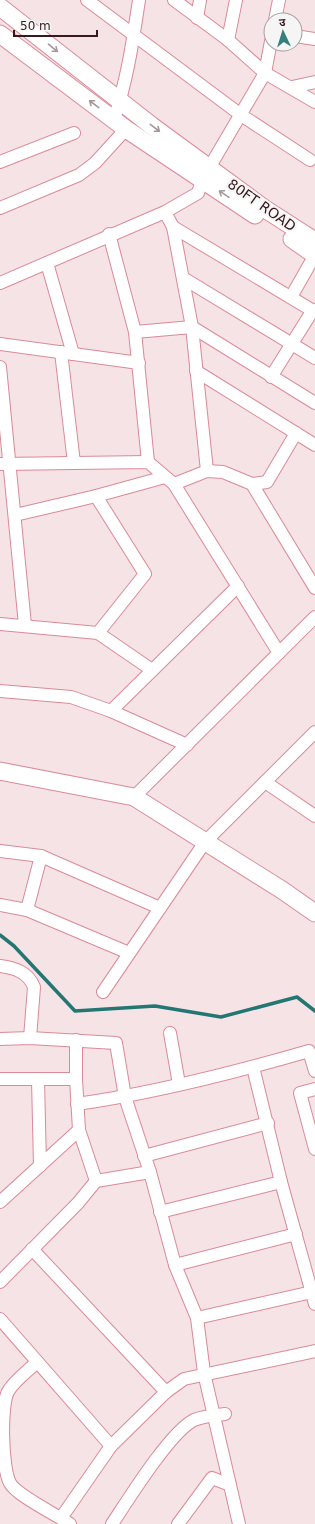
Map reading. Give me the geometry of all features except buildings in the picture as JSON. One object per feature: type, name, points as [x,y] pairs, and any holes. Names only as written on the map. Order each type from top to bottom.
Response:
[{"type":"main road","points":[[0,7],[120,101],[205,174],[315,255]]},
{"type":"main road","points":[[0,34],[120,124],[205,174]]},
{"type":"main road","name":"80FT ROAD","points":[[205,174],[266,209],[315,241]]},
{"type":"main road","points":[[0,771],[134,797],[282,890],[315,914]]},
{"type":"street","points":[[87,0],[241,115],[310,160]]},
{"type":"street","points":[[0,208],[79,175],[95,163],[120,124],[120,101],[134,36],[139,0]]},
{"type":"street","points":[[174,0],[228,40],[265,73],[315,102]]},
{"type":"street","points":[[197,18],[200,0]]},
{"type":"street","points":[[228,40],[236,0]]},
{"type":"street","points":[[277,12],[279,0]]},
{"type":"street","points":[[303,37],[315,39]]},
{"type":"street","points":[[0,283],[109,234],[165,212],[198,193],[205,174],[265,73],[269,52]]},
{"type":"street","points":[[292,88],[315,82]]},
{"type":"street","points":[[0,162],[74,133]]},
{"type":"street","points":[[165,212],[173,226],[192,327],[207,471]]},
{"type":"street","points":[[173,226],[314,311],[271,377]]},
{"type":"street","points":[[109,234],[135,332],[148,462]]},
{"type":"street","points":[[291,297],[315,255]]},
{"type":"street","points":[[47,263],[67,353],[74,463]]},
{"type":"street","points":[[183,278],[315,358]]},
{"type":"street","points":[[135,332],[192,327],[315,403]]},
{"type":"street","points":[[0,344],[139,363]]},
{"type":"street","points":[[0,367],[5,464],[15,515],[25,626]]},
{"type":"street","points":[[196,371],[315,445]]},
{"type":"street","points":[[15,515],[207,471],[223,472],[252,484],[267,482],[296,433]]},
{"type":"street","points":[[5,464],[148,462],[169,480],[280,652]]},
{"type":"street","points":[[252,484],[315,588]]},
{"type":"street","points":[[96,496],[145,574],[98,633]]},
{"type":"street","points":[[111,711],[238,586]]},
{"type":"street","points":[[134,797],[315,617]]},
{"type":"street","points":[[0,624],[98,633],[152,670]]},
{"type":"street","points":[[0,691],[72,697],[111,711],[187,745]]},
{"type":"street","points":[[104,992],[205,842],[315,732]]},
{"type":"street","points":[[265,782],[315,816]]},
{"type":"street","points":[[0,851],[41,856],[160,908]]},
{"type":"street","points":[[27,910],[41,856]]},
{"type":"street","points":[[0,905],[27,910],[130,953]]},
{"type":"street","points":[[0,966],[17,969],[32,981],[34,987],[30,1038]]},
{"type":"street","points":[[170,1033],[179,1084]]},
{"type":"street","points":[[0,1039],[30,1038],[116,1043],[125,1097],[150,1172],[175,1265],[197,1318],[204,1373],[212,1416],[239,1524]]},
{"type":"street","points":[[76,1040],[76,1079],[79,1130],[96,1181]]},
{"type":"street","points":[[77,1104],[125,1097],[253,1067],[309,1051],[315,1071]]},
{"type":"street","points":[[197,1318],[314,1298],[282,1182],[253,1067]]},
{"type":"street","points":[[0,1079],[76,1079]]},
{"type":"street","points":[[38,1079],[40,1166]]},
{"type":"street","points":[[315,1089],[300,1093],[315,1149]]},
{"type":"street","points":[[144,1156],[268,1123]]},
{"type":"street","points":[[0,1202],[79,1130]]},
{"type":"street","points":[[0,1282],[78,1203],[96,1181],[150,1172]]},
{"type":"street","points":[[160,1212],[282,1182]]},
{"type":"street","points":[[175,1265],[296,1234]]},
{"type":"street","points":[[32,1249],[166,1392]]},
{"type":"street","points":[[0,1319],[111,1446]]},
{"type":"street","points":[[38,1362],[8,1390],[2,1423],[4,1465],[10,1484],[20,1493],[66,1522],[111,1446],[166,1392],[184,1378],[315,1351]]},
{"type":"street","points":[[112,1524],[165,1448],[186,1426],[195,1419],[225,1414]]},
{"type":"street","points":[[178,1524],[212,1478],[230,1485]]},
{"type":"waterway","points":[[0,935],[14,946],[75,1011],[155,1006],[221,1017],[297,997],[315,1011]]}]
